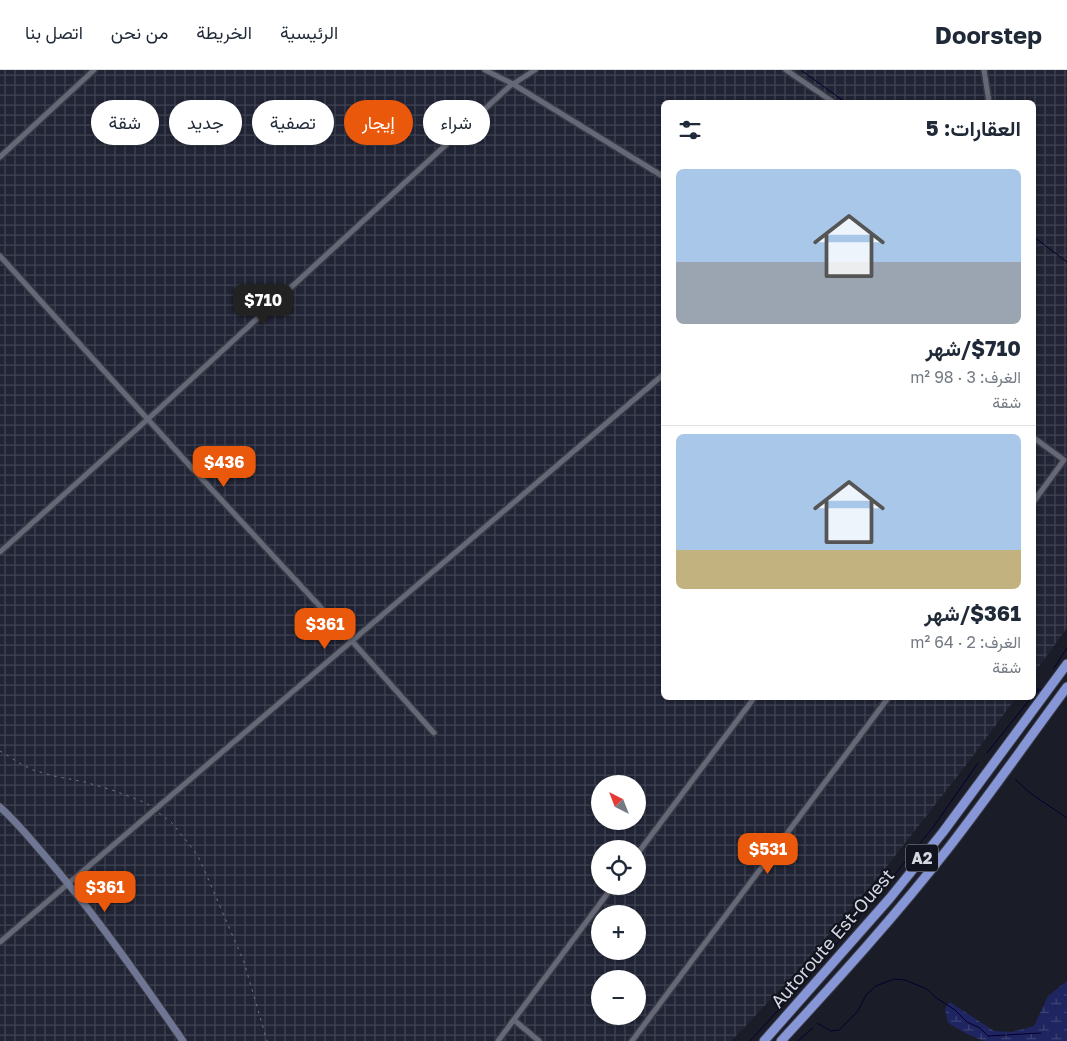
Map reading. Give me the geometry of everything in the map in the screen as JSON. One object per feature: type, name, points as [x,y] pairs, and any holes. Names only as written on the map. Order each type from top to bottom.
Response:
[{"type":"highway","name":"Autoroute Est-Ouest","points":[[764,1041],[890,898],[943,832],[1067,664]]},
{"type":"highway","name":"Autoroute Est-Ouest","points":[[781,1041],[858,956],[949,847],[1067,687]]},
{"type":"street","points":[[0,157],[94,70]]},
{"type":"street","points":[[485,70],[512,84],[661,175]]},
{"type":"street","points":[[0,552],[148,419],[512,84],[535,70]]},
{"type":"street","points":[[786,70],[830,100]]},
{"type":"street","points":[[984,70],[989,100]]},
{"type":"street","points":[[0,256],[352,640],[434,733]]},
{"type":"street","points":[[0,942],[661,377]]},
{"type":"street","points":[[1036,439],[1065,457],[1036,497]]},
{"type":"street","points":[[646,842],[753,700]]},
{"type":"street","points":[[632,1041],[887,700]]},
{"type":"street","points":[[0,807],[26,834],[68,884],[128,961],[183,1041]]},
{"type":"street","points":[[498,1041],[606,895]]},
{"type":"street","points":[[514,1020],[539,1041]]},
{"type":"shaded area","points":[[0,70],[1067,70],[1067,628],[1036,670],[1036,100],[661,100],[661,700],[1015,700],[884,870],[795,974],[731,1041],[0,1041]]},
{"type":"green space","points":[[1067,981],[1067,1041],[984,1041],[948,1023],[945,1009],[949,1002],[994,1031],[1012,1032],[1034,1026],[1048,996]]},
{"type":"waterway","points":[[801,70],[842,100]]},
{"type":"waterway","points":[[1036,239],[1067,262]]},
{"type":"waterway","points":[[1054,668],[1067,648]]},
{"type":"waterway","points":[[1048,682],[1058,668]]},
{"type":"waterway","points":[[1036,692],[1045,687]]},
{"type":"waterway","points":[[1036,692],[1039,688]]},
{"type":"waterway","points":[[987,753],[1029,700]]},
{"type":"waterway","points":[[796,992],[934,826],[978,763]]},
{"type":"waterway","points":[[1016,780],[1030,793],[1067,818]]},
{"type":"waterway","points":[[817,1023],[831,1031],[839,1030],[858,1011],[866,995],[876,986],[894,979],[905,980],[927,989],[935,997],[955,1010],[967,1022],[980,1028],[988,1036],[1041,1033]]},
{"type":"waterway","points":[[750,1041],[785,1003]]},
{"type":"waterway","points":[[798,1041],[813,1028]]},
{"type":"railway","points":[[0,751],[33,770],[85,782],[146,803],[172,823],[198,856],[206,874],[244,962],[267,1041]]}]
